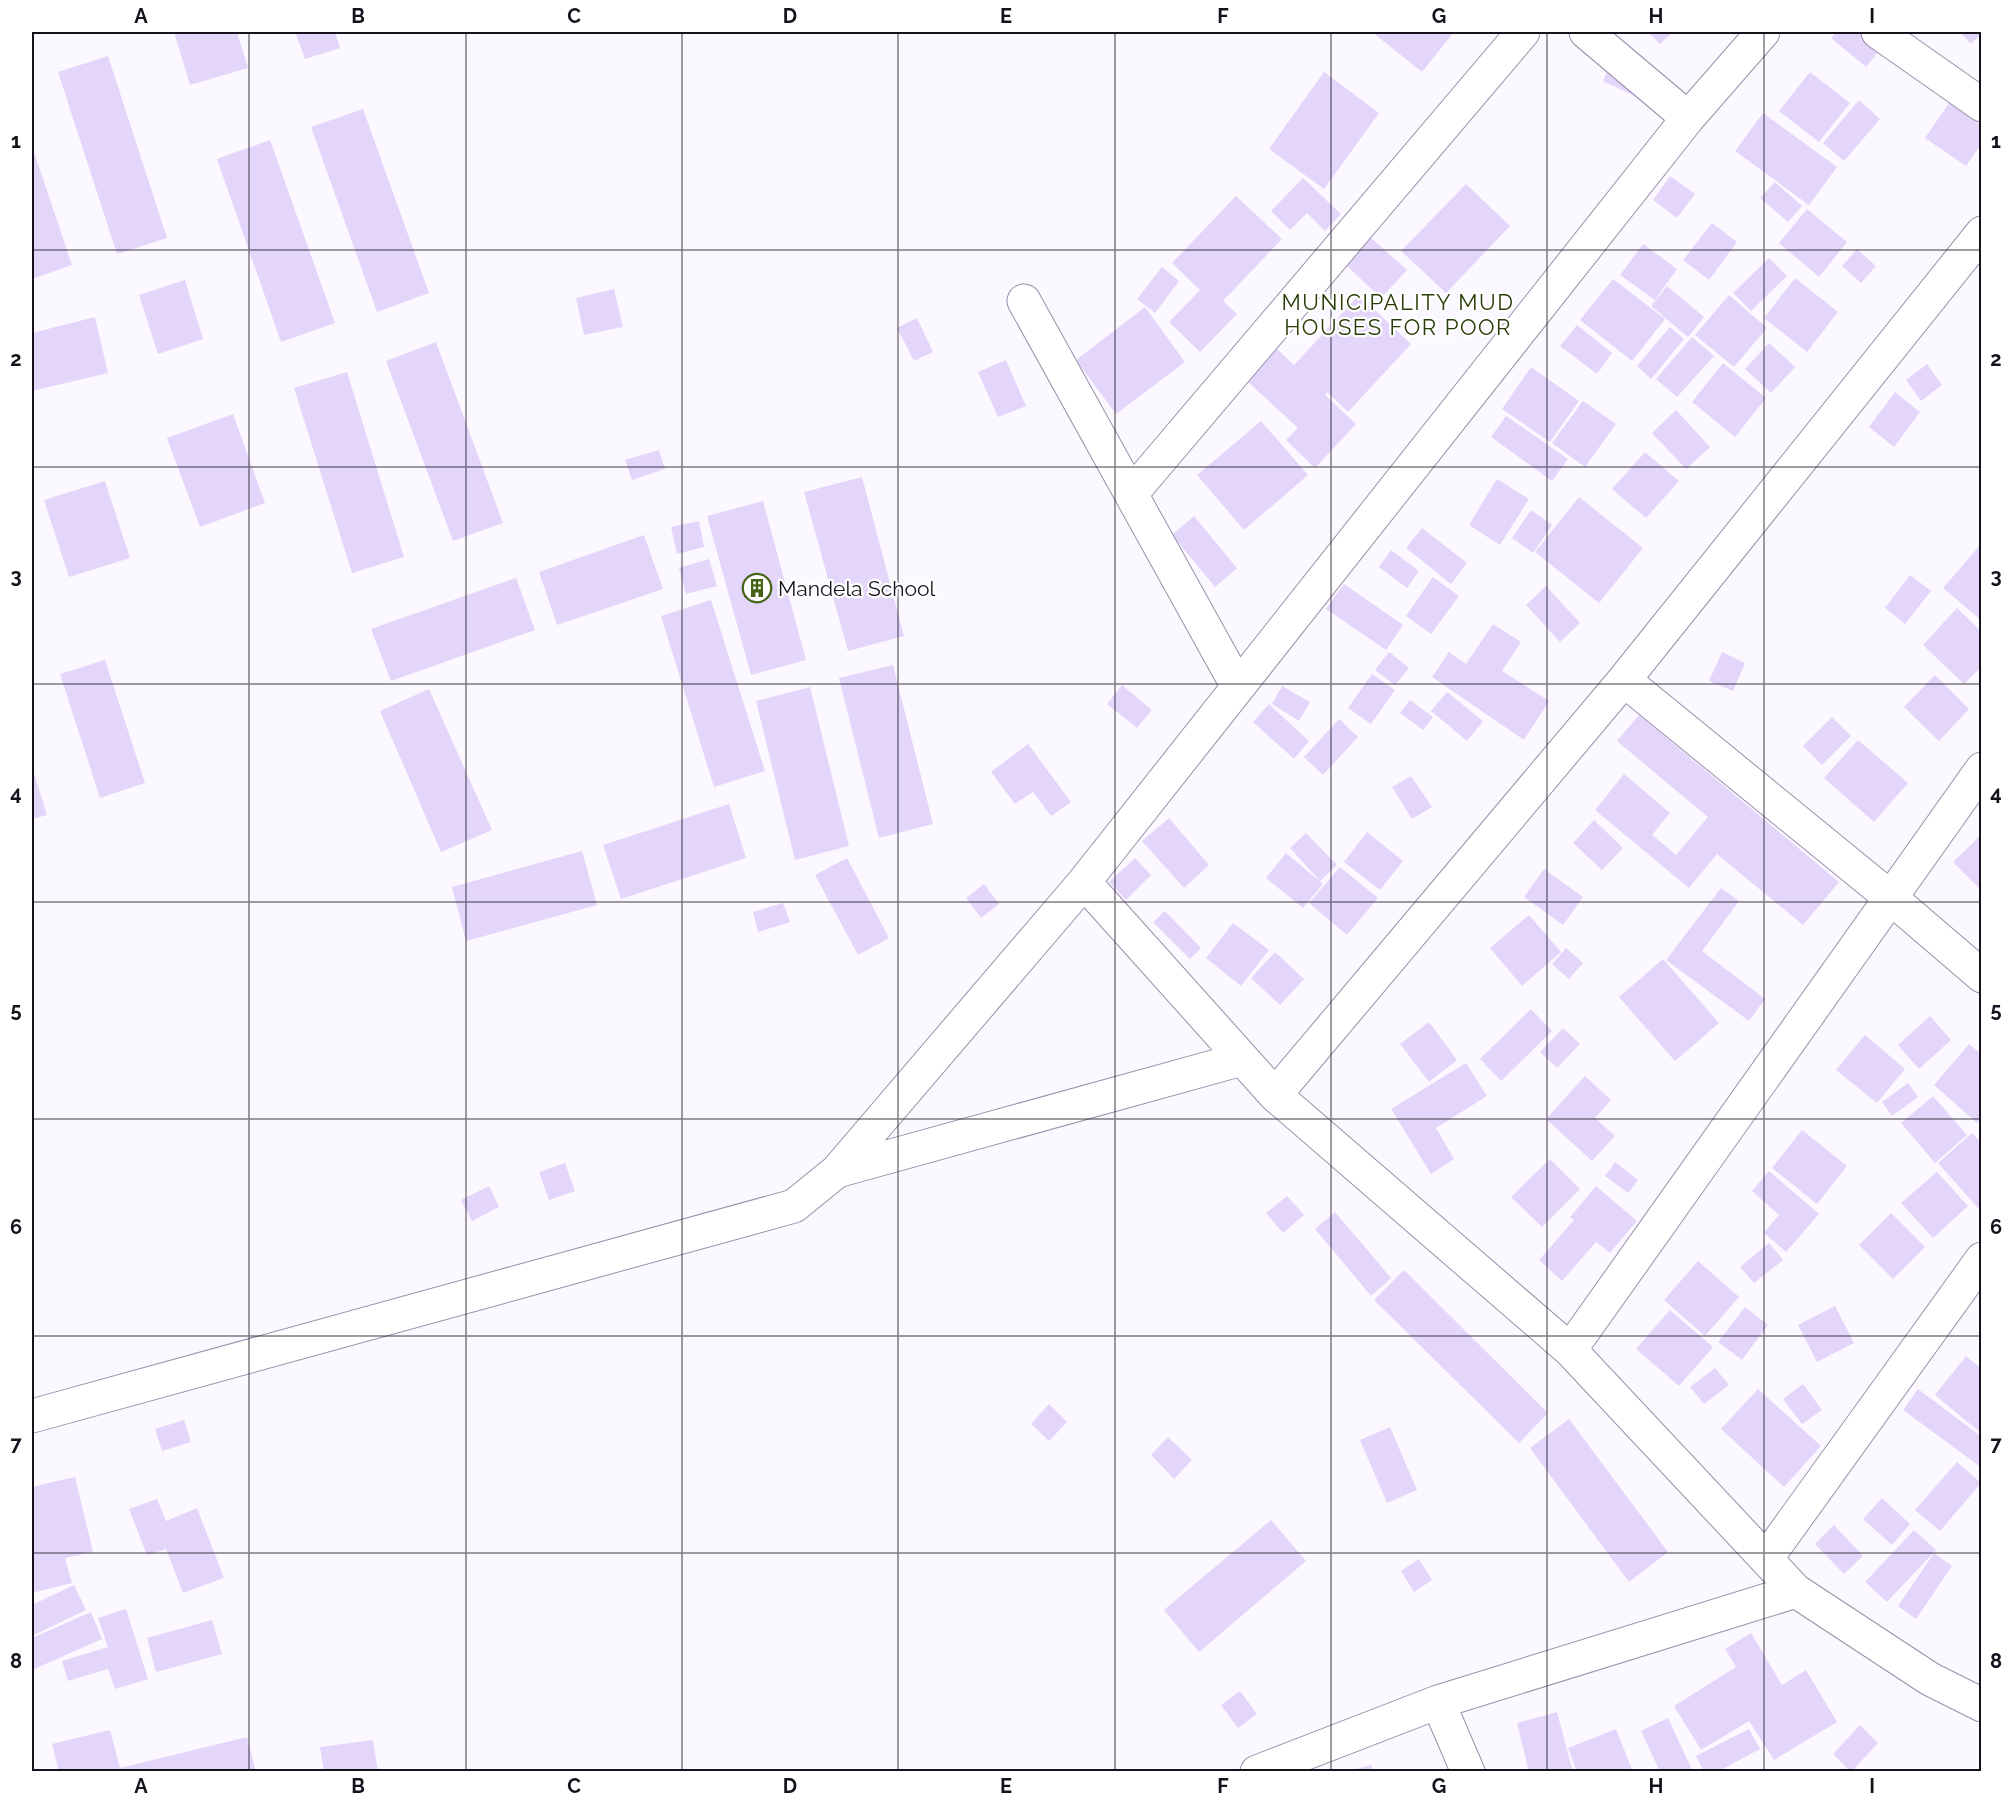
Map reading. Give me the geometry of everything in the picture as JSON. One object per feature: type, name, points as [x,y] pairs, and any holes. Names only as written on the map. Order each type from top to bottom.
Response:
[{"type":"street","points":[[1131,494],[1523,32]]},
{"type":"street","points":[[1586,32],[1688,118]]},
{"type":"street","points":[[32,1416],[794,1206],[837,1171],[1084,882],[1688,118],[1763,32]]},
{"type":"street","points":[[1878,32],[1982,105]]},
{"type":"street","points":[[1275,1095],[1624,680],[1982,233]]},
{"type":"street","points":[[1024,301],[1238,687]]},
{"type":"street","points":[[1624,680],[1891,898],[1982,976]]},
{"type":"street","points":[[1570,1350],[1982,769]]},
{"type":"street","points":[[1084,882],[1275,1095],[1570,1350],[1796,1591],[1930,1679],[1982,1705]]},
{"type":"street","points":[[837,1171],[1242,1059]]},
{"type":"street","points":[[1766,1559],[1982,1259]]},
{"type":"street","points":[[1257,1772],[1438,1702],[1796,1591]]},
{"type":"street","points":[[1438,1702],[1468,1772]]},
{"type":"building","points":[[174,32],[237,32],[248,68],[190,85]]},
{"type":"building","points":[[295,32],[335,32],[340,48],[305,59]]},
{"type":"building","points":[[1372,32],[1454,32],[1422,72]]},
{"type":"building","points":[[1648,32],[1673,32],[1660,44]]},
{"type":"building","points":[[1837,32],[1865,32],[1883,46],[1866,67],[1831,38]]},
{"type":"building","points":[[1960,32],[1982,32],[1982,33],[1971,44]]},
{"type":"building","points":[[108,56],[167,238],[117,254],[58,72]]},
{"type":"building","points":[[1611,63],[1639,98],[1603,81]]},
{"type":"building","points":[[1324,72],[1379,113],[1324,189],[1269,149]]},
{"type":"building","points":[[1810,72],[1850,103],[1819,142],[1779,111]]},
{"type":"building","points":[[1859,100],[1880,119],[1844,161],[1823,143]]},
{"type":"building","points":[[1949,103],[1982,125],[1982,143],[1966,166],[1925,138]]},
{"type":"building","points":[[363,109],[429,293],[377,312],[311,127]]},
{"type":"building","points":[[1763,113],[1837,167],[1809,205],[1735,151]]},
{"type":"building","points":[[270,140],[335,323],[281,342],[217,159]]},
{"type":"building","points":[[32,146],[72,265],[32,279]]},
{"type":"building","points":[[1670,176],[1695,194],[1677,218],[1653,200]]},
{"type":"building","points":[[1303,178],[1341,214],[1325,231],[1307,213],[1290,230],[1271,211]]},
{"type":"building","points":[[1775,182],[1802,206],[1788,222],[1760,198]]},
{"type":"building","points":[[1466,184],[1510,226],[1446,293],[1401,251]]},
{"type":"building","points":[[1236,196],[1282,239],[1223,301],[1237,314],[1200,352],[1169,322],[1200,290],[1172,263]]},
{"type":"building","points":[[1807,209],[1847,242],[1819,277],[1779,243]]},
{"type":"building","points":[[1712,223],[1737,242],[1709,280],[1683,260]]},
{"type":"building","points":[[1371,238],[1407,270],[1381,298],[1346,265]]},
{"type":"building","points":[[1643,244],[1677,269],[1655,300],[1620,275]]},
{"type":"building","points":[[1857,249],[1876,266],[1861,283],[1842,266]]},
{"type":"building","points":[[1769,258],[1787,276],[1751,311],[1733,293]]},
{"type":"building","points":[[1162,267],[1179,281],[1155,313],[1137,299]]},
{"type":"building","points":[[1795,278],[1838,312],[1807,352],[1764,318]]},
{"type":"building","points":[[1613,279],[1665,319],[1632,361],[1580,320]]},
{"type":"building","points":[[185,280],[203,339],[158,354],[139,295]]},
{"type":"building","points":[[1667,286],[1704,317],[1688,337],[1651,306]]},
{"type":"building","points":[[614,289],[623,327],[584,335],[576,298]]},
{"type":"building","points":[[1359,295],[1411,344],[1348,412],[1327,392],[1325,395],[1356,424],[1315,468],[1286,440],[1298,428],[1247,381],[1277,349],[1294,365]]},
{"type":"building","points":[[1729,295],[1767,328],[1734,367],[1695,335]]},
{"type":"building","points":[[1145,307],[1185,362],[1116,414],[1076,360]]},
{"type":"building","points":[[95,317],[108,373],[32,391],[32,333]]},
{"type":"building","points":[[917,318],[933,352],[914,361],[897,328]]},
{"type":"building","points":[[1577,325],[1612,353],[1597,374],[1560,346]]},
{"type":"building","points":[[1670,327],[1684,339],[1651,379],[1637,366]]},
{"type":"building","points":[[1692,337],[1714,356],[1677,397],[1656,379]]},
{"type":"building","points":[[436,342],[503,523],[453,541],[386,361]]},
{"type":"building","points":[[1769,343],[1795,367],[1771,393],[1745,369]]},
{"type":"building","points":[[1006,360],[1026,406],[998,417],[978,372]]},
{"type":"building","points":[[1723,363],[1766,398],[1735,437],[1692,402]]},
{"type":"building","points":[[1927,364],[1942,385],[1921,401],[1906,380]]},
{"type":"building","points":[[1531,367],[1579,401],[1550,442],[1502,409]]},
{"type":"building","points":[[347,372],[404,557],[352,573],[294,388]]},
{"type":"building","points":[[1895,392],[1920,412],[1894,447],[1869,427]]},
{"type":"building","points":[[1583,401],[1616,424],[1585,467],[1552,443]]},
{"type":"building","points":[[1676,410],[1710,447],[1686,469],[1652,433]]},
{"type":"building","points":[[233,414],[265,503],[200,527],[167,438]]},
{"type":"building","points":[[1506,416],[1568,459],[1552,481],[1491,437]]},
{"type":"building","points":[[1261,421],[1308,475],[1244,530],[1197,475]]},
{"type":"building","points":[[659,450],[665,469],[632,480],[625,460]]},
{"type":"building","points":[[1645,452],[1679,481],[1646,518],[1612,489]]},
{"type":"building","points":[[862,477],[904,636],[848,651],[804,492]]},
{"type":"building","points":[[1497,479],[1529,499],[1500,545],[1469,525]]},
{"type":"building","points":[[105,481],[130,558],[69,577],[44,500]]},
{"type":"building","points":[[1579,497],[1643,548],[1599,603],[1535,552]]},
{"type":"building","name":"Mandela School","points":[[763,501],[806,660],[751,675],[707,516]]},
{"type":"building","points":[[1531,510],[1552,525],[1533,553],[1512,538]]},
{"type":"building","points":[[1194,516],[1237,568],[1215,587],[1172,535]]},
{"type":"building","points":[[699,521],[704,547],[677,554],[671,527]]},
{"type":"building","points":[[1422,528],[1467,563],[1451,584],[1406,548]]},
{"type":"building","points":[[644,535],[663,589],[557,625],[539,572]]},
{"type":"building","points":[[1982,543],[1982,621],[1943,588]]},
{"type":"building","points":[[1391,550],[1419,571],[1407,588],[1379,567]]},
{"type":"building","points":[[709,559],[717,586],[686,594],[679,568]]},
{"type":"building","points":[[1910,575],[1931,591],[1905,624],[1885,608]]},
{"type":"building","points":[[1433,577],[1459,596],[1431,634],[1406,616]]},
{"type":"building","points":[[516,578],[535,630],[391,681],[371,629]]},
{"type":"building","points":[[1344,584],[1403,625],[1386,650],[1326,609]]},
{"type":"building","points":[[1546,586],[1580,623],[1560,642],[1526,605]]},
{"type":"building","points":[[711,600],[765,771],[714,787],[661,616]]},
{"type":"building","points":[[1957,608],[1982,632],[1982,666],[1964,684],[1923,645]]},
{"type":"building","points":[[1493,624],[1521,642],[1502,671],[1549,701],[1524,740],[1432,677],[1449,652],[1466,664]]},
{"type":"building","points":[[1389,652],[1409,668],[1395,685],[1375,670]]},
{"type":"building","points":[[1722,652],[1745,663],[1733,691],[1709,681]]},
{"type":"building","points":[[105,660],[145,783],[100,798],[60,674]]},
{"type":"building","points":[[893,665],[933,824],[879,838],[839,678]]},
{"type":"building","points":[[1372,674],[1395,690],[1371,724],[1348,708]]},
{"type":"building","points":[[1935,675],[1969,709],[1939,741],[1904,707]]},
{"type":"building","points":[[1122,685],[1152,710],[1137,728],[1107,704]]},
{"type":"building","points":[[1282,686],[1310,702],[1299,721],[1272,704]]},
{"type":"building","points":[[810,687],[849,846],[795,860],[756,701]]},
{"type":"building","points":[[429,689],[492,830],[441,852],[380,711]]},
{"type":"building","points":[[1447,692],[1483,721],[1467,741],[1431,711]]},
{"type":"building","points":[[1410,700],[1433,717],[1423,730],[1400,713]]},
{"type":"building","points":[[1269,704],[1309,741],[1294,759],[1253,722]]},
{"type":"building","points":[[1639,715],[1839,882],[1803,925],[1717,854],[1689,888],[1595,810],[1624,774],[1670,813],[1652,835],[1676,855],[1708,817],[1617,741]]},
{"type":"building","points":[[1832,717],[1851,736],[1822,765],[1803,746]]},
{"type":"building","points":[[1339,719],[1358,737],[1323,775],[1304,757]]},
{"type":"building","points":[[1858,740],[1908,783],[1874,822],[1824,778]]},
{"type":"building","points":[[1028,744],[1071,802],[1051,816],[1033,792],[1015,804],[991,772]]},
{"type":"building","points":[[32,767],[47,815],[32,819]]},
{"type":"building","points":[[1411,776],[1432,807],[1412,819],[1392,787]]},
{"type":"building","points":[[729,804],[746,858],[621,899],[603,845]]},
{"type":"building","points":[[1169,818],[1209,865],[1184,888],[1142,841]]},
{"type":"building","points":[[1594,820],[1623,848],[1602,870],[1573,843]]},
{"type":"building","points":[[1367,832],[1403,861],[1380,890],[1344,862]]},
{"type":"building","points":[[1306,833],[1337,865],[1320,881],[1290,848]]},
{"type":"building","points":[[1982,834],[1982,891],[1953,862]]},
{"type":"building","points":[[582,851],[597,905],[466,941],[452,887]]},
{"type":"building","points":[[1286,853],[1323,884],[1303,908],[1266,878]]},
{"type":"building","points":[[847,858],[889,938],[858,955],[815,875]]},
{"type":"building","points":[[1135,858],[1151,875],[1126,900],[1109,882]]},
{"type":"building","points":[[1340,867],[1378,898],[1347,935],[1309,903]]},
{"type":"building","points":[[1544,869],[1583,897],[1563,925],[1524,897]]},
{"type":"building","points":[[984,884],[999,904],[981,918],[966,898]]},
{"type":"building","points":[[1721,888],[1739,901],[1702,951],[1765,999],[1749,1021],[1666,960]]},
{"type":"building","points":[[783,903],[790,922],[758,932],[753,912]]},
{"type":"building","points":[[1165,911],[1201,948],[1190,959],[1153,922]]},
{"type":"building","points":[[1529,915],[1561,952],[1522,986],[1490,948]]},
{"type":"building","points":[[1233,923],[1269,950],[1241,986],[1206,958]]},
{"type":"building","points":[[1566,948],[1583,963],[1569,979],[1552,964]]},
{"type":"building","points":[[1275,952],[1304,979],[1280,1005],[1251,978]]},
{"type":"building","points":[[1663,959],[1719,1023],[1675,1061],[1619,997]]},
{"type":"building","points":[[1531,1009],[1552,1031],[1501,1081],[1480,1059]]},
{"type":"building","points":[[1930,1016],[1951,1040],[1919,1069],[1898,1045]]},
{"type":"building","points":[[1429,1022],[1457,1060],[1429,1082],[1400,1044]]},
{"type":"building","points":[[1563,1028],[1580,1044],[1557,1068],[1540,1052]]},
{"type":"building","points":[[1865,1035],[1905,1069],[1877,1103],[1836,1070]]},
{"type":"building","points":[[1969,1044],[1982,1055],[1982,1118],[1977,1123],[1934,1085]]},
{"type":"building","points":[[1466,1063],[1487,1096],[1436,1128],[1454,1159],[1431,1174],[1391,1109]]},
{"type":"building","points":[[1585,1076],[1611,1100],[1595,1118],[1615,1136],[1592,1161],[1546,1119]]},
{"type":"building","points":[[1908,1083],[1918,1097],[1892,1116],[1882,1102]]},
{"type":"building","points":[[1933,1096],[1967,1135],[1935,1163],[1901,1123]]},
{"type":"building","points":[[1802,1130],[1847,1166],[1817,1204],[1772,1168]]},
{"type":"building","points":[[1972,1133],[1982,1144],[1982,1205],[1978,1208],[1938,1163]]},
{"type":"building","points":[[1550,1159],[1580,1189],[1542,1227],[1511,1197]]},
{"type":"building","points":[[1615,1162],[1638,1180],[1628,1193],[1605,1176]]},
{"type":"building","points":[[565,1163],[575,1191],[549,1200],[539,1172]]},
{"type":"building","points":[[1769,1171],[1819,1214],[1786,1252],[1764,1233],[1779,1215],[1752,1191]]},
{"type":"building","points":[[1937,1172],[1968,1206],[1933,1238],[1901,1203]]},
{"type":"building","points":[[489,1186],[499,1207],[472,1221],[461,1200]]},
{"type":"building","points":[[1596,1186],[1637,1221],[1610,1253],[1596,1242],[1562,1281],[1539,1260],[1574,1220],[1570,1217]]},
{"type":"building","points":[[1287,1196],[1304,1215],[1283,1233],[1266,1213]]},
{"type":"building","points":[[1335,1212],[1391,1278],[1371,1296],[1315,1229]]},
{"type":"building","points":[[1891,1213],[1925,1247],[1893,1279],[1859,1245]]},
{"type":"building","points":[[1769,1243],[1783,1260],[1754,1283],[1740,1267]]},
{"type":"building","points":[[1698,1261],[1739,1297],[1705,1336],[1664,1300]]},
{"type":"building","points":[[1404,1270],[1548,1413],[1519,1443],[1374,1300]]},
{"type":"building","points":[[1835,1306],[1854,1343],[1817,1362],[1798,1325]]},
{"type":"building","points":[[1745,1307],[1768,1325],[1742,1360],[1718,1342]]},
{"type":"building","points":[[1670,1310],[1713,1347],[1679,1386],[1636,1349]]},
{"type":"building","points":[[1966,1356],[1982,1369],[1982,1434],[1935,1395]]},
{"type":"building","points":[[1715,1368],[1729,1385],[1704,1404],[1690,1387]]},
{"type":"building","points":[[1803,1384],[1822,1410],[1802,1424],[1783,1399]]},
{"type":"building","points":[[1758,1389],[1821,1446],[1784,1487],[1721,1429]]},
{"type":"building","points":[[1918,1389],[1982,1437],[1982,1468],[1903,1410]]},
{"type":"building","points":[[1049,1404],[1067,1422],[1049,1441],[1031,1424]]},
{"type":"building","points":[[1569,1419],[1668,1552],[1629,1582],[1530,1448]]},
{"type":"building","points":[[184,1420],[191,1442],[162,1451],[155,1429]]},
{"type":"building","points":[[1390,1427],[1417,1490],[1387,1503],[1360,1440]]},
{"type":"building","points":[[1168,1437],[1192,1460],[1174,1479],[1151,1455]]},
{"type":"building","points":[[1957,1462],[1981,1483],[1940,1531],[1915,1510]]},
{"type":"building","points":[[75,1477],[93,1552],[65,1558],[72,1583],[32,1593],[32,1487]]},
{"type":"building","points":[[1882,1498],[1910,1524],[1892,1545],[1863,1519]]},
{"type":"building","points":[[157,1499],[166,1521],[197,1508],[224,1578],[183,1593],[166,1549],[147,1555],[129,1509]]},
{"type":"building","points":[[1271,1520],[1306,1561],[1199,1652],[1164,1610]]},
{"type":"building","points":[[1834,1525],[1863,1556],[1844,1574],[1815,1544]]},
{"type":"building","points":[[1914,1530],[1936,1550],[1887,1602],[1865,1582]]},
{"type":"building","points":[[1934,1553],[1952,1566],[1916,1619],[1898,1606]]},
{"type":"building","points":[[1419,1559],[1432,1580],[1414,1592],[1401,1571]]},
{"type":"building","points":[[74,1585],[86,1610],[32,1636],[32,1605]]},
{"type":"building","points":[[126,1609],[148,1679],[115,1689],[108,1669],[68,1681],[62,1661],[108,1647],[98,1618]]},
{"type":"building","points":[[91,1612],[102,1639],[32,1670],[32,1638]]},
{"type":"building","points":[[212,1620],[222,1654],[156,1672],[147,1638]]},
{"type":"building","points":[[1751,1633],[1782,1685],[1806,1670],[1837,1722],[1774,1760],[1749,1721],[1701,1750],[1674,1706],[1736,1667],[1725,1649]]},
{"type":"building","points":[[1240,1691],[1257,1714],[1238,1728],[1221,1705]]},
{"type":"building","points":[[1557,1712],[1573,1772],[1529,1772],[1517,1723]]},
{"type":"building","points":[[1668,1718],[1693,1772],[1660,1772],[1641,1731]]},
{"type":"building","points":[[1860,1725],[1878,1743],[1851,1772],[1833,1754]]},
{"type":"building","points":[[1616,1729],[1633,1772],[1577,1772],[1568,1748]]},
{"type":"building","points":[[1749,1729],[1760,1749],[1717,1772],[1704,1772],[1696,1756]]},
{"type":"building","points":[[110,1730],[120,1768],[247,1737],[256,1772],[59,1772],[52,1744]]},
{"type":"building","points":[[373,1740],[378,1772],[324,1772],[320,1747]]},
{"type":"building","points":[[1371,1765],[1373,1772],[1350,1771]]},
{"type":"place","name":"Mandela School","points":[[757,588]]},
{"type":"district","name":"MUNICIPALITY MUD HOUSES FOR POOR","points":[[1398,314]]}]
